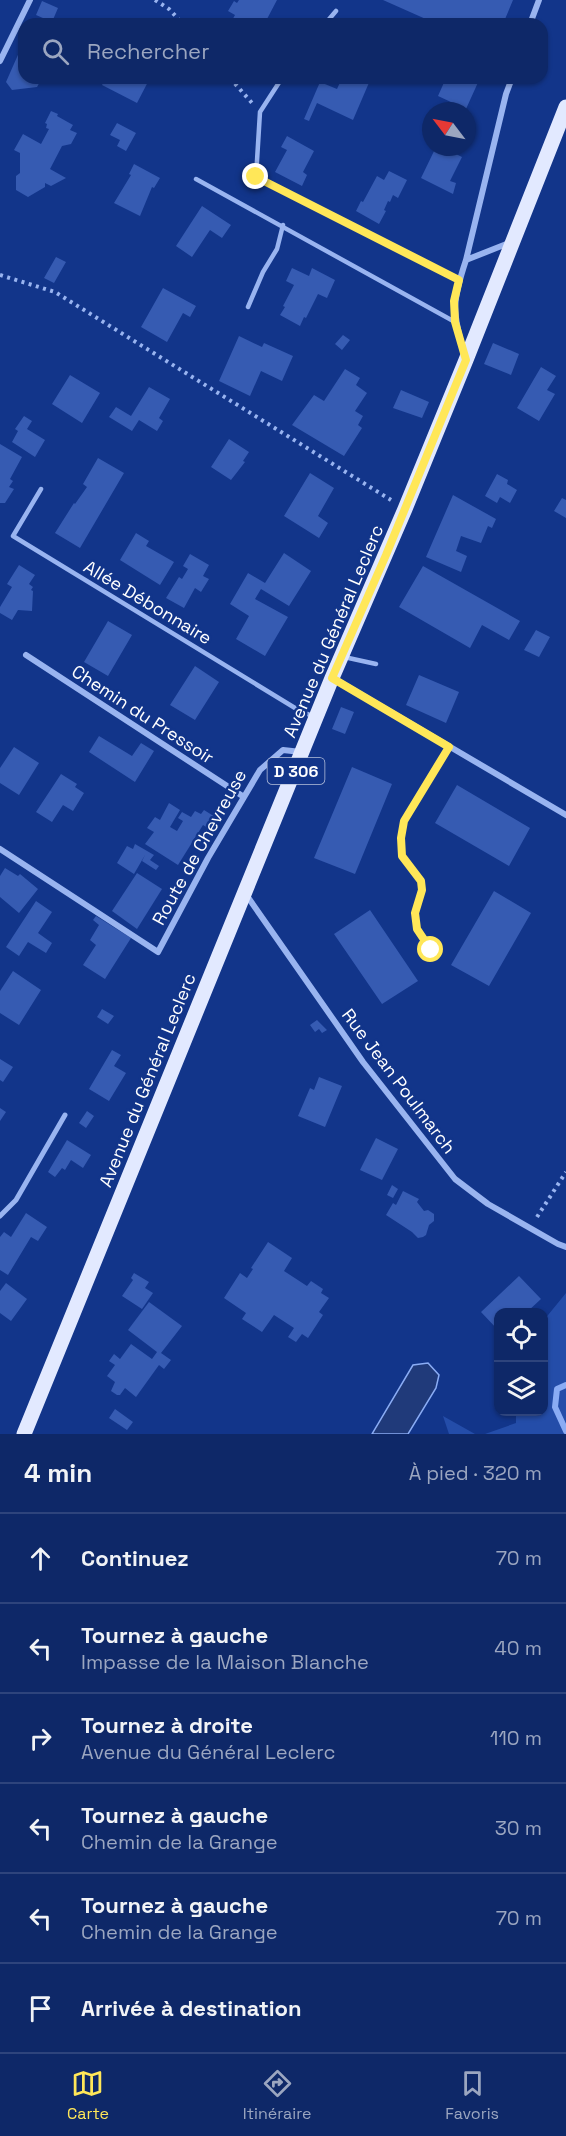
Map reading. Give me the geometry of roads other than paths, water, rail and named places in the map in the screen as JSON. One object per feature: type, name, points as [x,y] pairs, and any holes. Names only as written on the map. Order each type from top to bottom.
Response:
[{"type":"main road","name":"Avenue du Général Leclerc","points":[[24,1434],[332,678],[466,360],[566,108]]},
{"type":"street","points":[[21,18],[30,0]]},
{"type":"street","points":[[532,18],[539,0]]},
{"type":"street","points":[[0,61],[18,24]]},
{"type":"street","points":[[466,360],[455,322],[454,301],[510,84]]},
{"type":"street","points":[[466,260],[514,241]]},
{"type":"street","name":"Chemin du Pressoir","points":[[26,656],[244,797]]},
{"type":"street","points":[[332,678],[566,815]]},
{"type":"street","name":"Route de Chevreuse","points":[[0,849],[158,952],[208,858],[260,770],[283,750],[303,752]]},
{"type":"street","name":"Rue Jean Poulmarch","points":[[245,893],[363,1062],[455,1179],[488,1204],[566,1247]]},
{"type":"street","points":[[0,1215],[16,1200],[65,1115]]},
{"type":"lane","points":[[330,18],[336,11]]},
{"type":"lane","points":[[278,84],[260,112],[256,177],[459,280]]},
{"type":"lane","points":[[196,179],[455,322]]},
{"type":"lane","points":[[248,307],[262,272],[277,249],[283,225]]},
{"type":"lane","name":"Allée Débonnaire","points":[[41,489],[13,536],[295,708],[317,718]]},
{"type":"lane","points":[[342,656],[376,664]]},
{"type":"lane","points":[[431,950],[417,929],[415,913],[422,890],[421,881],[402,856],[401,838],[404,821],[449,747]]},
{"type":"waterway","points":[[566,1385],[557,1389],[555,1407],[566,1431]]}]
